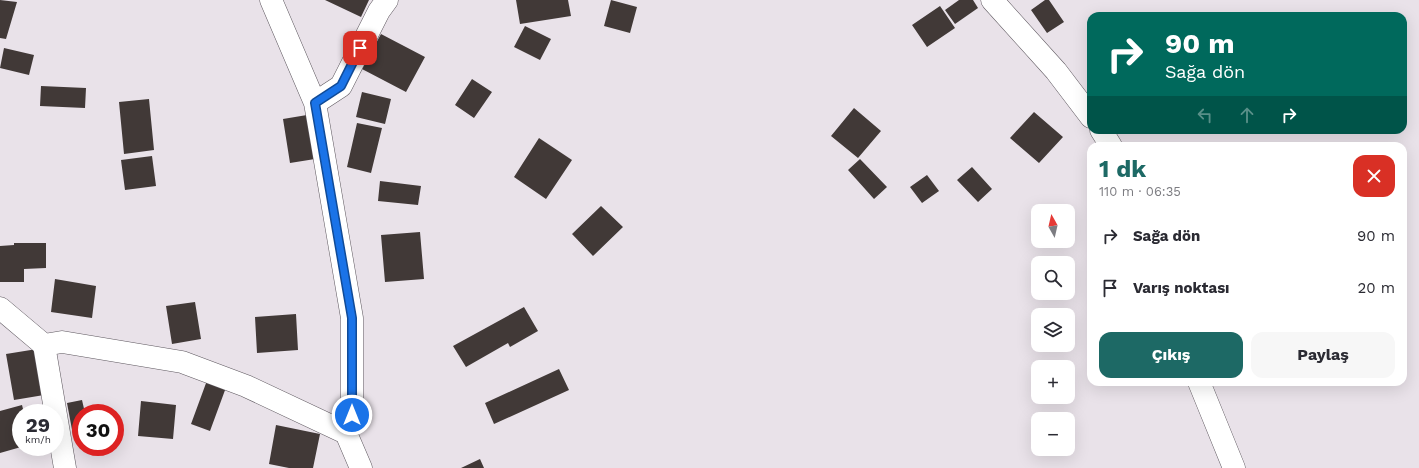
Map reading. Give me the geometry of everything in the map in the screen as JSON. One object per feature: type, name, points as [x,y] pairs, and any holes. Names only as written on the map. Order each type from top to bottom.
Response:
[{"type":"street","points":[[271,0],[315,103],[352,318],[352,415],[346,433]]},
{"type":"street","points":[[315,103],[341,86],[379,11],[387,0]]},
{"type":"street","points":[[992,0],[1056,71],[1087,112]]},
{"type":"street","points":[[0,308],[44,345],[66,468]]},
{"type":"street","points":[[44,345],[62,342],[182,362],[246,386],[346,433],[365,467]]},
{"type":"street","points":[[1202,386],[1234,468]]},
{"type":"building","points":[[0,0],[17,2],[6,39],[0,38]]},
{"type":"building","points":[[325,0],[369,0],[361,17]]},
{"type":"building","points":[[516,0],[568,0],[571,16],[520,24]]},
{"type":"building","points":[[611,0],[637,7],[630,33],[604,26]]},
{"type":"building","points":[[959,0],[973,0],[978,8],[955,24],[945,10]]},
{"type":"building","points":[[1045,0],[1049,0],[1064,22],[1047,33],[1031,10]]},
{"type":"building","points":[[940,6],[955,28],[927,47],[912,25]]},
{"type":"building","points":[[525,26],[551,39],[540,60],[514,47]]},
{"type":"building","points":[[381,34],[425,57],[406,92],[362,69]]},
{"type":"building","points":[[4,48],[34,55],[29,75],[0,68]]},
{"type":"building","points":[[472,79],[492,92],[474,118],[455,105]]},
{"type":"building","points":[[41,86],[86,88],[85,108],[40,106]]},
{"type":"building","points":[[362,92],[391,99],[385,124],[356,117]]},
{"type":"building","points":[[149,99],[154,150],[124,154],[119,102]]},
{"type":"building","points":[[854,108],[881,131],[858,158],[831,136]]},
{"type":"building","points":[[1034,112],[1063,137],[1039,163],[1010,138]]},
{"type":"building","points":[[307,115],[315,159],[290,163],[283,119]]},
{"type":"building","points":[[357,123],[382,128],[371,173],[347,167]]},
{"type":"building","points":[[539,138],[572,160],[546,199],[514,177]]},
{"type":"building","points":[[152,156],[156,186],[125,190],[121,160]]},
{"type":"building","points":[[860,159],[887,187],[874,199],[848,170]]},
{"type":"building","points":[[972,167],[992,189],[978,202],[957,180]]},
{"type":"building","points":[[927,175],[939,191],[922,203],[910,187]]},
{"type":"building","points":[[380,181],[421,186],[418,205],[378,201]]},
{"type":"building","points":[[601,206],[623,227],[593,256],[572,234]]},
{"type":"building","points":[[420,232],[424,279],[385,282],[381,235]]},
{"type":"building","points":[[14,243],[46,243],[46,268],[24,269],[24,282],[0,282],[0,246],[14,245]]},
{"type":"building","points":[[55,279],[96,286],[92,318],[51,312]]},
{"type":"building","points":[[195,302],[201,339],[172,344],[166,306]]},
{"type":"building","points":[[524,307],[538,331],[510,347],[508,343],[466,367],[453,346]]},
{"type":"building","points":[[296,314],[298,350],[257,353],[255,317]]},
{"type":"building","points":[[37,349],[44,395],[14,400],[6,354]]},
{"type":"building","points":[[559,369],[569,390],[494,424],[485,403]]},
{"type":"building","points":[[209,375],[228,382],[210,431],[191,424]]},
{"type":"building","points":[[82,400],[83,404],[72,404],[72,430],[67,403]]},
{"type":"building","points":[[141,401],[176,405],[173,439],[138,436]]},
{"type":"building","points":[[12,408],[12,450],[0,453],[0,411]]},
{"type":"building","points":[[276,425],[320,434],[313,468],[289,468],[269,464]]},
{"type":"building","points":[[480,459],[484,468],[461,468]]},
{"type":"route","points":[[352,415],[352,318],[315,103],[341,86],[360,48]]}]
